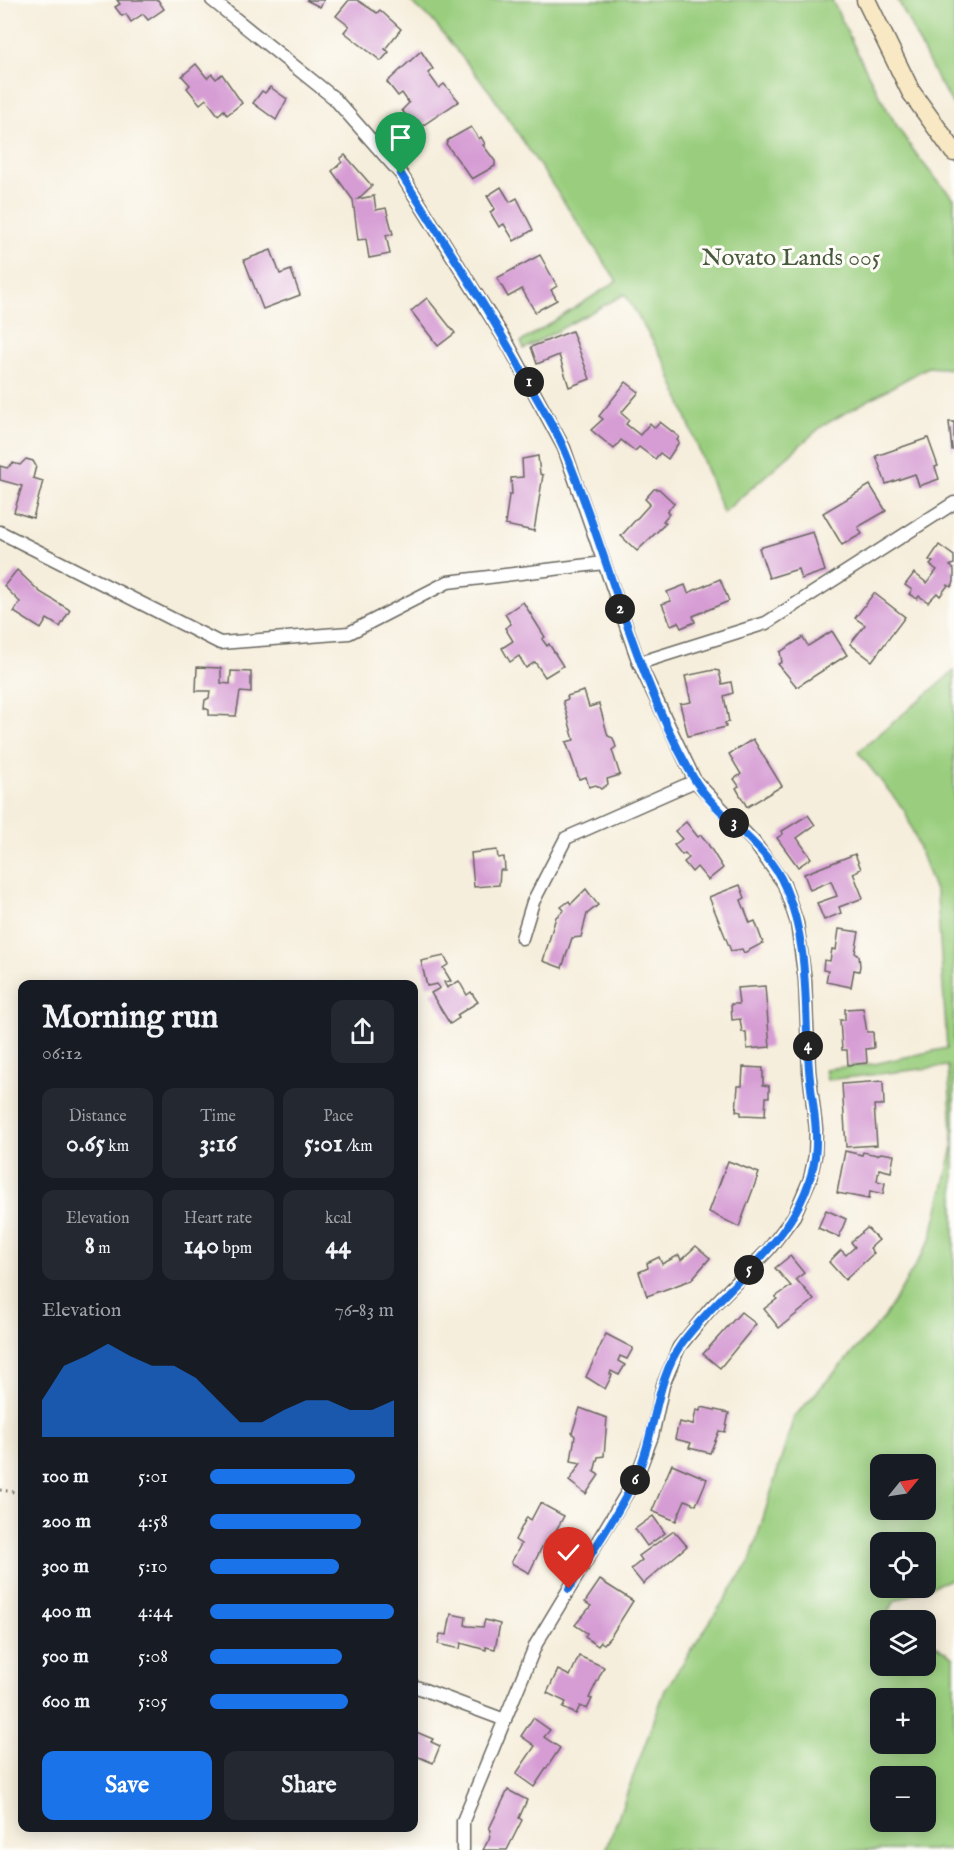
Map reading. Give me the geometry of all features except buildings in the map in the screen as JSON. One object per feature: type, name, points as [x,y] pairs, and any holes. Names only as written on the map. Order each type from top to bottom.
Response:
[{"type":"street","points":[[212,0],[334,98],[401,174],[509,346],[564,448],[639,663],[694,781],[754,843],[784,884],[794,913],[805,980],[809,1071],[816,1129],[815,1156],[810,1179],[794,1216],[770,1249],[711,1308],[679,1347],[663,1385],[652,1436],[636,1478],[536,1644],[463,1821],[463,1850]]},
{"type":"street","points":[[866,0],[911,92],[954,152]]},
{"type":"street","points":[[639,663],[766,623],[954,503]]},
{"type":"street","points":[[0,532],[220,643],[349,633],[448,582],[604,564]]},
{"type":"street","points":[[522,938],[533,902],[566,838],[694,781]]},
{"type":"street","points":[[418,1687],[505,1720]]},
{"type":"path","points":[[0,1490],[18,1492]]},
{"type":"green space","name":"Novato Lands 005","points":[[409,0],[832,0],[884,105],[916,153],[954,198],[954,369],[928,367],[822,426],[723,513],[666,364],[625,294],[524,349],[521,342],[617,281],[490,92],[432,20]]},
{"type":"green space","points":[[898,0],[954,0],[954,106],[936,77]]},
{"type":"green space","points":[[954,671],[954,1578],[936,1585],[936,1532],[870,1532],[870,1598],[903,1598],[895,1601],[890,1610],[870,1610],[870,1676],[936,1676],[936,1645],[954,1657],[954,1850],[606,1850],[665,1690],[750,1561],[794,1417],[884,1318],[931,1239],[953,1147],[948,1066],[827,1080],[825,1069],[874,1064],[947,1048],[937,896],[905,811],[858,752]]},
{"type":"route","points":[[401,174],[509,346],[564,448],[639,663],[694,781],[754,843],[784,884],[797,923],[805,980],[809,1071],[816,1129],[815,1156],[810,1179],[794,1216],[770,1249],[711,1308],[679,1347],[663,1385],[652,1436],[636,1478],[569,1589]]}]
